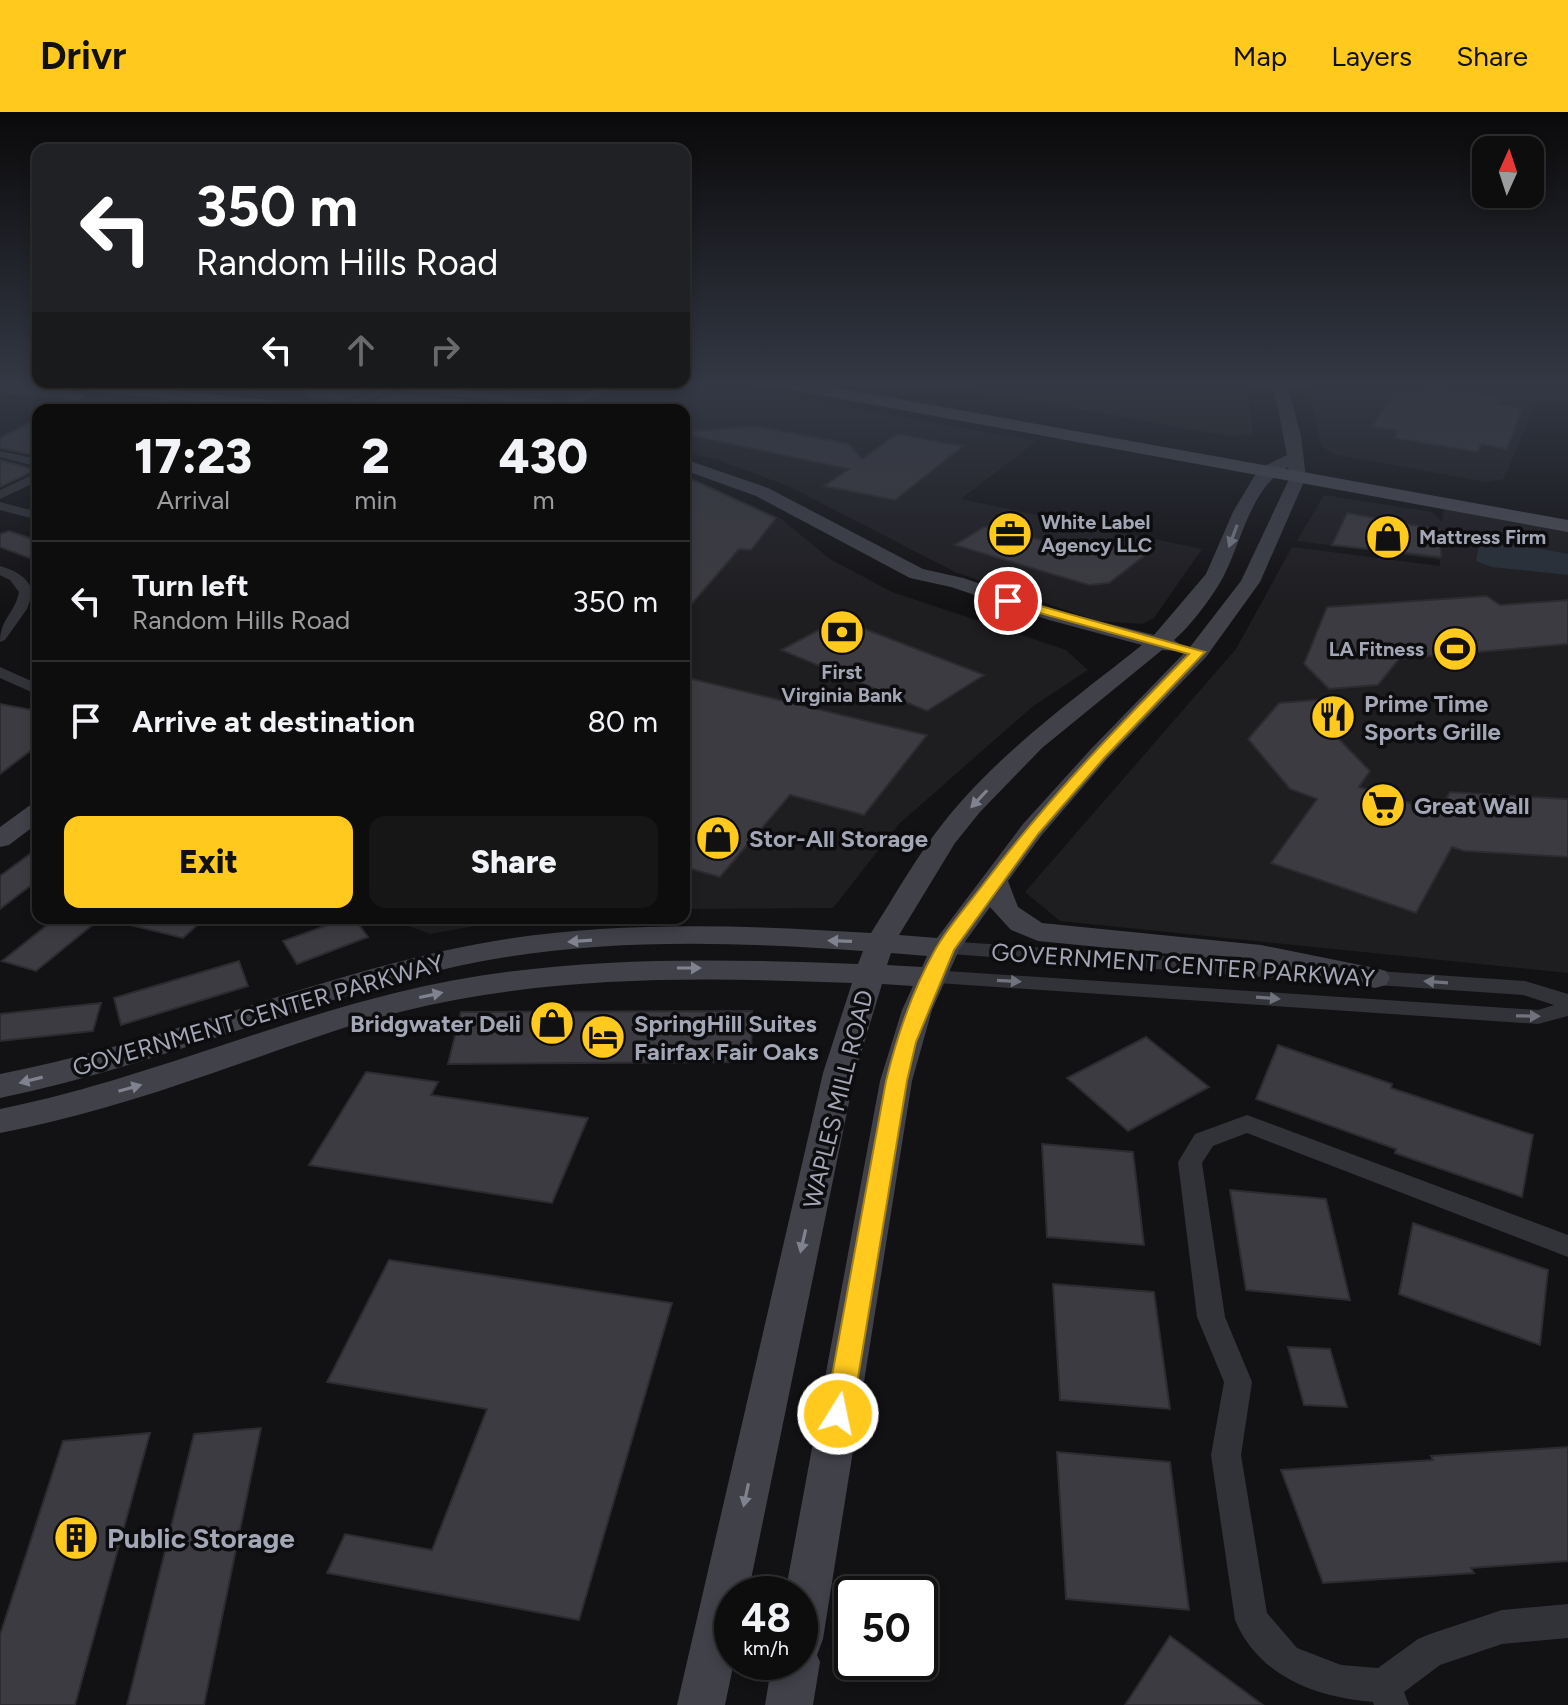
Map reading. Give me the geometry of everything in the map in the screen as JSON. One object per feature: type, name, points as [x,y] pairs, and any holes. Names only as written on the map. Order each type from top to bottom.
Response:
[{"type":"main road","points":[[1193,458],[1267,472],[1321,462]]},
{"type":"main road","points":[[1279,458],[1297,467],[1568,526]]},
{"type":"main road","points":[[811,1576],[896,1081],[906,1042],[938,963],[994,880],[1077,778],[1192,658],[1250,582],[1297,467],[1295,458]]},
{"type":"main road","points":[[690,466],[762,492],[917,574],[929,588],[976,606],[1020,622],[1192,658]]},
{"type":"main road","name":"WAPLES MILL ROAD","points":[[701,1705],[839,1073],[875,958],[944,839],[971,807],[1034,743],[1180,622],[1215,575],[1242,512],[1267,472]]},
{"type":"main road","points":[[1384,473],[1568,508]]},
{"type":"main road","points":[[0,839],[32,815]]},
{"type":"main road","points":[[994,880],[1004,910],[1026,928],[1038,932],[1261,954],[1375,978]]},
{"type":"main road","name":"GOVERNMENT CENTER PARKWAY","points":[[0,1086],[130,1054],[338,988],[446,960],[553,943],[665,935],[938,963]]},
{"type":"main road","name":"GOVERNMENT CENTER PARKWAY","points":[[0,1121],[141,1085],[394,1003],[503,980],[607,969],[692,968],[875,958]]},
{"type":"main road","points":[[789,1705],[793,1680]]},
{"type":"street","points":[[0,495],[32,479]]},
{"type":"street","points":[[0,506],[32,514]]},
{"type":"street","points":[[0,570],[11,574],[23,585],[31,607],[0,637]]},
{"type":"street","points":[[0,673],[32,687]]},
{"type":"street","name":"GOVERNMENT CENTER PARKWAY","points":[[938,963],[1375,978],[1525,988],[1568,1002]]},
{"type":"street","name":"GOVERNMENT CENTER PARKWAY","points":[[938,963],[1538,1017],[1568,1009]]},
{"type":"street","points":[[1568,1246],[1247,1124],[1204,1140],[1190,1162],[1211,1317],[1238,1382],[1226,1455],[1252,1620],[1286,1661],[1388,1696],[1430,1651],[1502,1627],[1568,1621]]},
{"type":"shaded area","points":[[712,458],[1014,458],[961,499],[1202,549],[1154,618],[1142,624],[1097,621],[955,572],[788,486]]},
{"type":"shaded area","points":[[1357,458],[1513,458],[1504,479],[1486,482]]},
{"type":"shaded area","points":[[690,478],[780,518],[830,559],[892,592],[1066,650],[1088,670],[1032,707],[899,824],[833,908],[690,909]]},
{"type":"shaded area","points":[[1324,495],[1432,512],[1442,522],[1444,508],[1568,531],[1568,973],[1060,921],[1025,892],[1236,649],[1292,547],[1440,566],[1440,560],[1435,559],[1297,541]]},
{"type":"shaded area","points":[[1488,539],[1568,554],[1568,575],[1492,567],[1476,561],[1479,545]]},
{"type":"shaded area","points":[[402,924],[488,924],[430,934]]},
{"type":"building","points":[[798,458],[947,458],[895,500],[824,486],[849,469]]},
{"type":"building","points":[[0,460],[32,469],[32,472],[0,487]]},
{"type":"building","points":[[690,479],[776,518],[751,550],[739,549],[690,606]]},
{"type":"building","name":"Mattress Firm","points":[[1347,513],[1440,530],[1441,557],[1332,545]]},
{"type":"building","points":[[984,527],[995,527],[1063,546],[1097,540],[1148,553],[1109,583],[1089,585],[955,545]]},
{"type":"building","points":[[9,531],[32,539],[32,559],[0,547],[0,534]]},
{"type":"building","points":[[1487,596],[1500,605],[1568,600],[1568,644],[1399,659],[1378,685],[1329,689],[1304,664],[1327,607]]},
{"type":"building","points":[[839,619],[984,675],[927,711],[781,650]]},
{"type":"building","points":[[690,678],[927,735],[864,815],[790,795],[720,877],[690,869]]},
{"type":"building","points":[[1327,699],[1350,724],[1338,738],[1370,771],[1359,787],[1439,812],[1450,792],[1568,799],[1568,857],[1464,851],[1452,847],[1416,913],[1271,863],[1317,799],[1290,789],[1248,739],[1279,703]]},
{"type":"building","points":[[0,704],[32,710],[32,750],[0,774]]},
{"type":"building","points":[[32,852],[32,885],[0,909],[0,876]]},
{"type":"building","points":[[48,924],[94,924],[36,971],[2,961]]},
{"type":"building","points":[[130,924],[198,924],[183,938]]},
{"type":"building","points":[[330,924],[358,924],[368,937],[297,964],[283,941]]},
{"type":"building","points":[[239,961],[248,986],[121,1025],[114,998]]},
{"type":"building","points":[[101,1003],[93,1031],[0,1041],[0,1014]]},
{"type":"building","name":"SpringHill Suites Fairfax Fair Oaks","points":[[752,1011],[751,1062],[448,1064],[461,1012]]},
{"type":"building","points":[[1146,1037],[1209,1087],[1128,1131],[1067,1078]]},
{"type":"building","points":[[1278,1045],[1392,1084],[1391,1088],[1533,1135],[1522,1197],[1395,1153],[1396,1149],[1256,1099]]},
{"type":"building","points":[[366,1072],[438,1082],[431,1095],[588,1118],[552,1203],[309,1165]]},
{"type":"building","points":[[1042,1144],[1133,1152],[1144,1245],[1047,1237]]},
{"type":"building","points":[[1230,1190],[1326,1199],[1350,1300],[1246,1290]]},
{"type":"building","points":[[1413,1223],[1548,1270],[1540,1345],[1399,1294]]},
{"type":"building","points":[[389,1260],[672,1303],[579,1620],[327,1573],[345,1534],[432,1550],[487,1409],[327,1382]]},
{"type":"building","points":[[1053,1284],[1154,1292],[1170,1409],[1060,1400]]},
{"type":"building","points":[[1288,1347],[1330,1349],[1347,1407],[1304,1405]]},
{"type":"building","points":[[261,1428],[204,1705],[127,1705],[194,1434]]},
{"type":"building","name":"Public Storage","points":[[150,1433],[75,1705],[0,1705],[0,1635],[63,1441]]},
{"type":"building","points":[[1568,1447],[1568,1561],[1471,1568],[1474,1573],[1323,1583],[1281,1470],[1433,1460],[1431,1456]]},
{"type":"building","points":[[1057,1452],[1170,1462],[1189,1610],[1066,1599]]},
{"type":"building","points":[[1170,1636],[1263,1705],[1125,1705]]},
{"type":"place","name":"White Label Agency LLC","points":[[1010,534]]},
{"type":"place","name":"Mattress Firm","points":[[1388,537]]},
{"type":"place","name":"First Virginia Bank","points":[[842,632]]},
{"type":"place","name":"LA Fitness","points":[[1455,649]]},
{"type":"place","name":"Prime Time Sports Grille","points":[[1333,717]]},
{"type":"place","name":"Great Wall","points":[[1383,805]]},
{"type":"place","name":"Stor-All Storage","points":[[718,838]]},
{"type":"place","name":"Bridgwater Deli","points":[[552,1023]]},
{"type":"place","name":"SpringHill Suites Fairfax Fair Oaks","points":[[603,1037]]},
{"type":"place","name":"Public Storage","points":[[76,1538]]},
{"type":"route","points":[[838,1414],[896,1081],[906,1042],[931,977],[945,948],[1032,830],[1099,754],[1198,652],[1008,601]]}]
